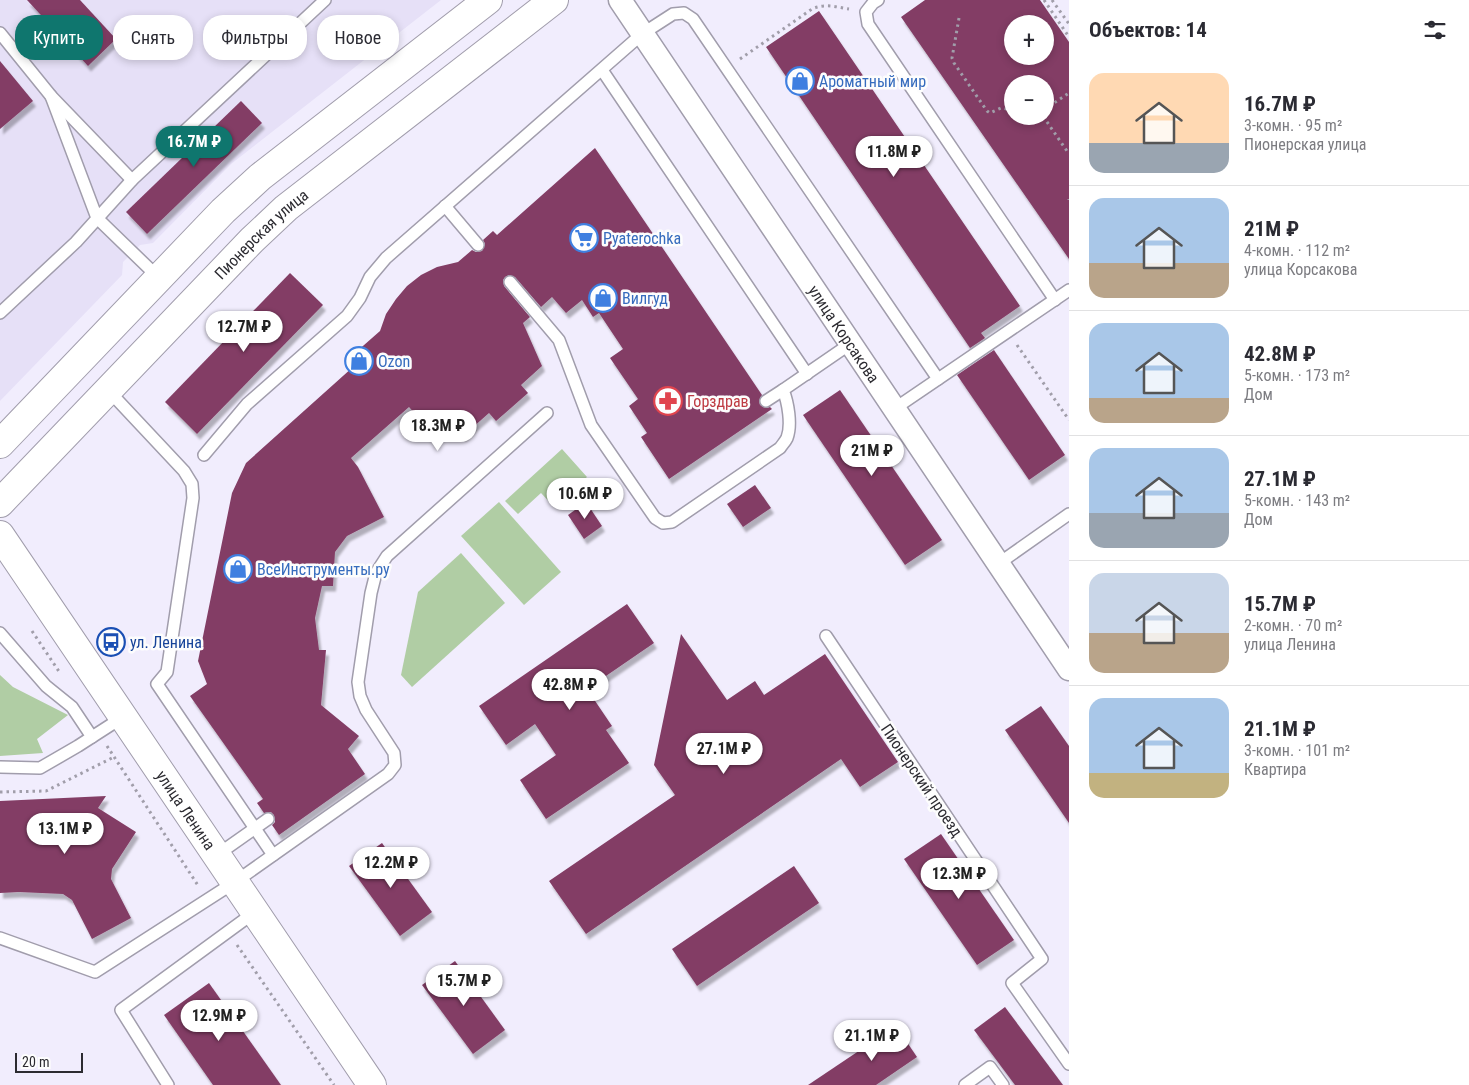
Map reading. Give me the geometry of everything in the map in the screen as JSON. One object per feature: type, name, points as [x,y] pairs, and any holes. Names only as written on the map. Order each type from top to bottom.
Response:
[{"type":"main road","points":[[0,444],[223,210],[260,177],[488,0]]},
{"type":"main road","name":"Пионерская улица","points":[[0,503],[252,240],[286,208],[554,0]]},
{"type":"main road","name":"улица Ленина","points":[[0,535],[372,1085]]},
{"type":"street","name":"улица Корсакова","points":[[620,0],[1069,670]]},
{"type":"lane","points":[[0,313],[76,242],[132,180],[325,0]]},
{"type":"lane","points":[[878,0],[866,12],[868,24],[1055,300]]},
{"type":"lane","points":[[204,455],[247,404],[351,312],[370,277],[386,258],[642,34],[673,14],[684,13],[693,19],[938,379]]},
{"type":"lane","points":[[0,32],[51,96],[132,180]]},
{"type":"lane","points":[[602,70],[807,374]]},
{"type":"lane","points":[[51,96],[97,218],[159,278]]},
{"type":"lane","points":[[445,206],[478,245]]},
{"type":"lane","points":[[510,282],[559,340],[591,425],[655,518],[663,523],[672,522],[780,448],[786,440],[789,428],[787,399],[782,390]]},
{"type":"lane","points":[[894,409],[1068,293]]},
{"type":"lane","points":[[766,401],[850,344]]},
{"type":"lane","points":[[108,390],[184,471],[192,484],[193,498],[167,672],[157,684],[274,855]]},
{"type":"lane","points":[[0,938],[95,972],[235,882],[388,774],[395,765],[394,753],[366,710],[360,696],[358,682],[371,593],[376,573],[387,556],[547,413]]},
{"type":"lane","points":[[998,564],[1069,514]]},
{"type":"lane","points":[[0,633],[46,686],[72,707],[95,735]]},
{"type":"lane","name":"Пионерский проезд","points":[[826,636],[1042,959],[1012,983],[1069,1064]]},
{"type":"lane","points":[[0,767],[40,768],[123,717]]},
{"type":"lane","points":[[217,855],[268,819]]},
{"type":"lane","points":[[168,1085],[120,1010],[255,912]]},
{"type":"lane","points":[[965,1085],[990,1067],[1004,1085]]},
{"type":"path","points":[[1044,0],[1069,37]]},
{"type":"path","points":[[1052,0],[1069,24]]},
{"type":"path","points":[[727,68],[812,9],[828,5],[866,12]]},
{"type":"path","points":[[959,18],[952,52],[954,63],[987,111],[990,113],[1004,108]]},
{"type":"path","points":[[1054,103],[1069,93]]},
{"type":"path","points":[[1050,125],[1069,154]]},
{"type":"path","points":[[1008,332],[1069,420]]},
{"type":"path","points":[[31,630],[62,677]]},
{"type":"path","points":[[95,735],[114,757],[207,900]]},
{"type":"path","points":[[0,792],[46,791],[114,757]]},
{"type":"path","points":[[228,932],[334,1085]]},
{"type":"shaded area","points":[[0,0],[441,0],[399,33],[399,15],[317,15],[317,60],[364,60],[231,164],[153,243],[140,245],[123,262],[122,275],[0,401]]},
{"type":"green space","points":[[562,449],[587,477],[554,507],[541,493],[518,514],[505,501]]},
{"type":"green space","points":[[499,502],[561,572],[524,605],[461,536]]},
{"type":"green space","points":[[461,553],[505,603],[412,687],[401,675],[418,592]]},
{"type":"green space","points":[[0,675],[13,687],[68,715],[37,739],[43,753],[0,756]]},
{"type":"building","points":[[27,0],[80,0],[94,15],[41,15]]},
{"type":"building","points":[[925,0],[1040,0],[1050,15],[1004,15],[1004,65],[1054,65],[1054,20],[1069,42],[1069,259],[901,17]]},
{"type":"building","points":[[819,11],[1020,306],[981,333],[985,338],[970,348],[766,47]]},
{"type":"building","points":[[103,25],[113,36],[113,42],[103,52]]},
{"type":"building","points":[[82,60],[94,60],[88,66]]},
{"type":"building","points":[[0,61],[33,101],[0,129]]},
{"type":"building","points":[[241,101],[262,123],[147,234],[126,212]]},
{"type":"building","points":[[595,148],[762,395],[759,401],[760,405],[772,409],[669,479],[641,437],[647,433],[629,406],[638,399],[610,358],[623,349],[599,313],[593,317],[582,300],[566,313],[552,297],[541,307],[515,277],[509,275],[505,277],[503,280],[504,286],[530,317],[523,323],[542,366],[521,385],[528,393],[496,421],[489,413],[463,436],[430,419],[424,424],[409,407],[351,458],[358,467],[384,517],[347,536],[335,552],[333,586],[322,586],[315,618],[319,650],[326,650],[321,705],[359,736],[348,749],[365,774],[279,835],[272,825],[275,822],[274,815],[271,812],[264,813],[257,803],[263,799],[190,696],[207,684],[198,661],[232,493],[246,463],[353,367],[347,360],[380,331],[386,314],[407,286],[421,275],[437,267],[458,262],[472,250],[476,252],[482,251],[485,244],[483,240],[493,231],[497,235]]},
{"type":"building","points":[[290,273],[323,305],[197,434],[165,402]]},
{"type":"building","points":[[994,350],[1065,455],[1029,480],[957,375]]},
{"type":"building","points":[[840,390],[942,540],[905,565],[803,415]]},
{"type":"building","points":[[755,485],[771,508],[743,527],[727,504]]},
{"type":"building","points":[[586,502],[602,526],[584,539],[568,515]]},
{"type":"building","points":[[627,604],[654,643],[587,689],[612,726],[606,730],[629,763],[546,819],[520,780],[556,755],[535,724],[506,745],[479,706]]},
{"type":"building","points":[[681,634],[727,700],[755,681],[764,695],[825,654],[898,762],[860,787],[841,759],[586,934],[549,881],[675,795],[654,765]]},
{"type":"building","points":[[1041,706],[1069,746],[1069,823],[1005,730]]},
{"type":"building","points":[[106,796],[98,808],[136,832],[112,869],[111,879],[131,918],[92,939],[72,900],[63,894],[0,893],[0,801]]},
{"type":"building","points":[[941,834],[1014,940],[977,965],[904,859]]},
{"type":"building","points":[[382,843],[432,912],[400,936],[349,866]]},
{"type":"building","points":[[794,866],[819,903],[697,986],[672,949]]},
{"type":"building","points":[[455,961],[505,1030],[473,1054],[422,985]]},
{"type":"building","points":[[209,983],[281,1085],[213,1085],[164,1015]]},
{"type":"building","points":[[1005,1007],[1063,1085],[1015,1085],[974,1030]]},
{"type":"building","points":[[896,1026],[917,1057],[876,1085],[808,1085]]},
{"type":"place","name":"Ароматный мир","points":[[800,81]]},
{"type":"place","name":"Pyaterochka","points":[[584,238]]},
{"type":"place","name":"Вилгуд","points":[[603,298]]},
{"type":"place","name":"Ozon","points":[[359,361]]},
{"type":"place","name":"Горздрав","points":[[668,401]]},
{"type":"place","name":"ВсеИнструменты.ру","points":[[238,569]]},
{"type":"place","name":"ул. Ленина","points":[[111,642]]}]
